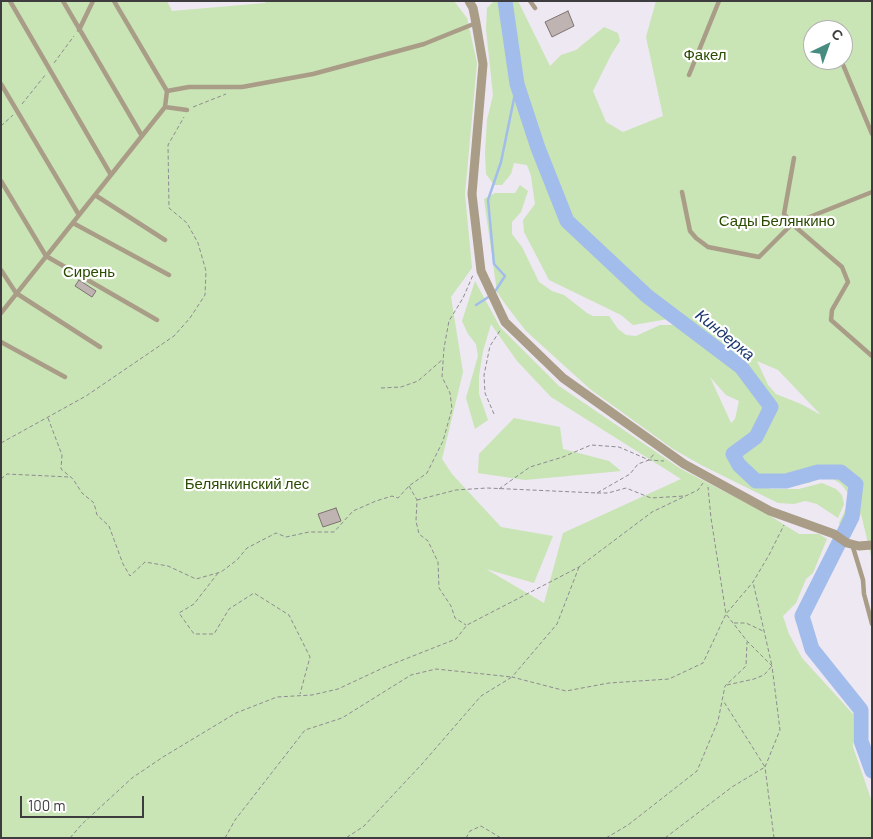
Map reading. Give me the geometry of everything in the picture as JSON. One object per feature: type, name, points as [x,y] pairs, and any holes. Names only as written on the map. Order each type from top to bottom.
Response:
[{"type":"street","points":[[469,1],[473,8],[483,64],[472,194],[481,271],[506,322],[563,378],[678,460],[780,515],[834,534],[850,544],[859,546],[872,545]]},
{"type":"lane","points":[[10,1],[111,174]]},
{"type":"lane","points":[[63,1],[142,136]]},
{"type":"lane","points":[[80,30],[93,1]]},
{"type":"lane","points":[[1,313],[165,107],[167,91],[114,1]]},
{"type":"lane","points":[[530,1],[535,8]]},
{"type":"lane","points":[[688,75],[719,1]]},
{"type":"lane","points":[[167,91],[189,87],[242,87],[313,74],[424,44],[476,23]]},
{"type":"lane","points":[[844,70],[872,134]]},
{"type":"lane","points":[[1,84],[78,215]]},
{"type":"lane","points":[[165,107],[187,110]]},
{"type":"lane","points":[[794,158],[784,214],[792,224],[842,267],[848,282],[832,310],[831,320],[872,356]]},
{"type":"lane","points":[[1,181],[46,256],[157,320]]},
{"type":"lane","points":[[682,192],[690,231],[696,238],[708,247],[759,257],[792,224],[872,192]]},
{"type":"lane","points":[[95,195],[165,240]]},
{"type":"lane","points":[[73,223],[169,276]]},
{"type":"lane","points":[[1,270],[16,294],[100,347]]},
{"type":"lane","points":[[1,342],[65,377]]},
{"type":"lane","points":[[850,544],[862,580],[872,624]]},
{"type":"path","points":[[1,126],[17,111],[80,30]]},
{"type":"path","points":[[1,443],[86,396],[174,336],[190,318],[205,295],[206,271],[198,243],[187,223],[169,208],[168,145],[187,110],[242,87]]},
{"type":"path","points":[[48,418],[62,455],[61,469],[70,477],[82,493],[94,503],[97,516],[110,526],[123,564],[130,576],[145,562],[168,566],[196,579],[218,572],[237,560],[247,548],[276,533],[286,537],[309,532],[334,532],[353,511],[376,500],[392,496],[398,498],[408,486],[428,473],[443,441],[452,409],[450,393],[442,377],[449,321],[463,298],[473,274]]},
{"type":"path","points":[[494,414],[486,393],[484,375],[490,346],[506,322]]},
{"type":"path","points":[[381,388],[401,387],[418,381],[443,359]]},
{"type":"path","points":[[499,489],[530,466],[563,457],[591,445],[619,447],[649,460],[659,462],[678,460]]},
{"type":"path","points":[[597,493],[630,474],[638,464],[649,460],[659,446]]},
{"type":"path","points":[[1,479],[7,474],[70,477]]},
{"type":"path","points":[[70,838],[82,824],[132,778],[236,713],[277,698],[312,695],[338,689],[385,667],[456,639],[467,625],[579,567],[652,512],[698,490],[707,476]]},
{"type":"path","points":[[707,476],[711,518],[726,614],[747,641],[772,666]]},
{"type":"path","points":[[408,486],[417,500],[416,521],[419,534],[428,541],[438,562],[439,588],[451,606],[455,618],[467,625]]},
{"type":"path","points":[[417,500],[456,490],[499,489],[608,493],[626,488],[651,498],[686,496]]},
{"type":"path","points":[[225,838],[235,820],[305,730],[342,718],[411,676],[436,669],[512,677],[566,691],[609,683],[669,678],[703,663],[726,614],[753,582],[785,526],[780,515]]},
{"type":"path","points":[[346,838],[364,826],[422,764],[481,696],[512,677],[557,624],[579,567]]},
{"type":"path","points":[[218,572],[194,604],[180,612],[194,634],[214,634],[229,609],[254,593],[289,615],[310,657],[300,694]]},
{"type":"path","points":[[665,838],[732,787],[764,768],[780,730],[772,666],[753,582]]},
{"type":"path","points":[[733,623],[746,623],[763,631]]},
{"type":"path","points":[[606,838],[628,825],[697,771],[718,721],[725,686],[746,666],[747,641]]},
{"type":"path","points":[[725,686],[764,675],[772,666]]},
{"type":"path","points":[[723,701],[764,768],[774,838]]},
{"type":"path","points":[[466,838],[470,831],[481,826],[501,838]]},
{"type":"green space","points":[[1,1],[167,1],[172,11],[265,3],[266,1],[454,1],[467,18],[477,63],[465,194],[472,268],[451,297],[463,372],[442,459],[452,474],[501,527],[553,536],[534,583],[486,569],[544,603],[563,533],[681,479],[551,397],[517,361],[491,324],[483,351],[479,376],[479,394],[488,420],[475,429],[466,398],[478,356],[476,344],[468,334],[462,321],[475,281],[500,327],[559,386],[681,469],[764,512],[799,534],[819,534],[827,539],[813,573],[806,579],[796,603],[783,616],[789,634],[802,658],[853,714],[853,747],[872,802],[872,838],[1,838]]},
{"type":"green space","points":[[494,1],[518,1],[550,66],[561,55],[576,50],[604,27],[618,33],[620,41],[593,91],[606,122],[623,132],[663,116],[646,37],[656,1],[872,1],[872,560],[861,514],[849,532],[842,528],[839,523],[848,504],[848,493],[841,484],[830,477],[821,477],[809,483],[780,486],[757,484],[771,489],[799,489],[822,483],[836,489],[842,495],[844,504],[838,518],[817,504],[805,501],[794,504],[778,503],[703,466],[673,449],[590,389],[526,331],[506,305],[497,292],[484,199],[495,193],[515,193],[520,185],[528,191],[521,212],[512,222],[512,234],[522,247],[539,282],[552,291],[564,295],[593,316],[609,316],[618,329],[626,335],[636,336],[660,325],[676,325],[668,319],[633,325],[621,315],[549,280],[524,232],[523,220],[535,204],[531,176],[527,165],[514,163],[511,174],[502,185],[494,185],[486,174],[487,120],[493,95],[486,29],[487,8]],"holes":[[[757,361],[778,370],[821,415],[801,404],[776,394],[768,385]],[[710,377],[726,395],[739,401],[735,419],[731,423]]]},
{"type":"green space","points":[[514,418],[560,427],[563,449],[609,461],[621,471],[525,480],[478,473],[479,454]]},
{"type":"building","points":[[568,11],[574,26],[552,37],[545,22]]},
{"type":"building","points":[[79,280],[96,291],[92,297],[75,286]]},
{"type":"building","points":[[336,508],[341,521],[323,527],[318,514]]},
{"type":"waterway","name":"Киндерка","points":[[505,1],[517,84],[538,148],[567,221],[647,296],[741,367],[771,407],[756,437],[733,454],[739,465],[756,481],[786,481],[818,472],[841,472],[856,484],[852,517],[802,616],[812,649],[861,710],[861,741],[872,771]]},
{"type":"waterway","points":[[494,293],[505,276],[494,264],[488,200],[501,162],[517,84]]},
{"type":"waterway","points":[[476,305],[490,296]]},
{"type":"park label","name":"Факел","points":[[705,55]]},
{"type":"park label","name":"Сады Белянкино","points":[[777,221]]},
{"type":"park label","name":"Сирень","points":[[89,272]]},
{"type":"park label","name":"Белянкинский лес","points":[[247,484]]}]
